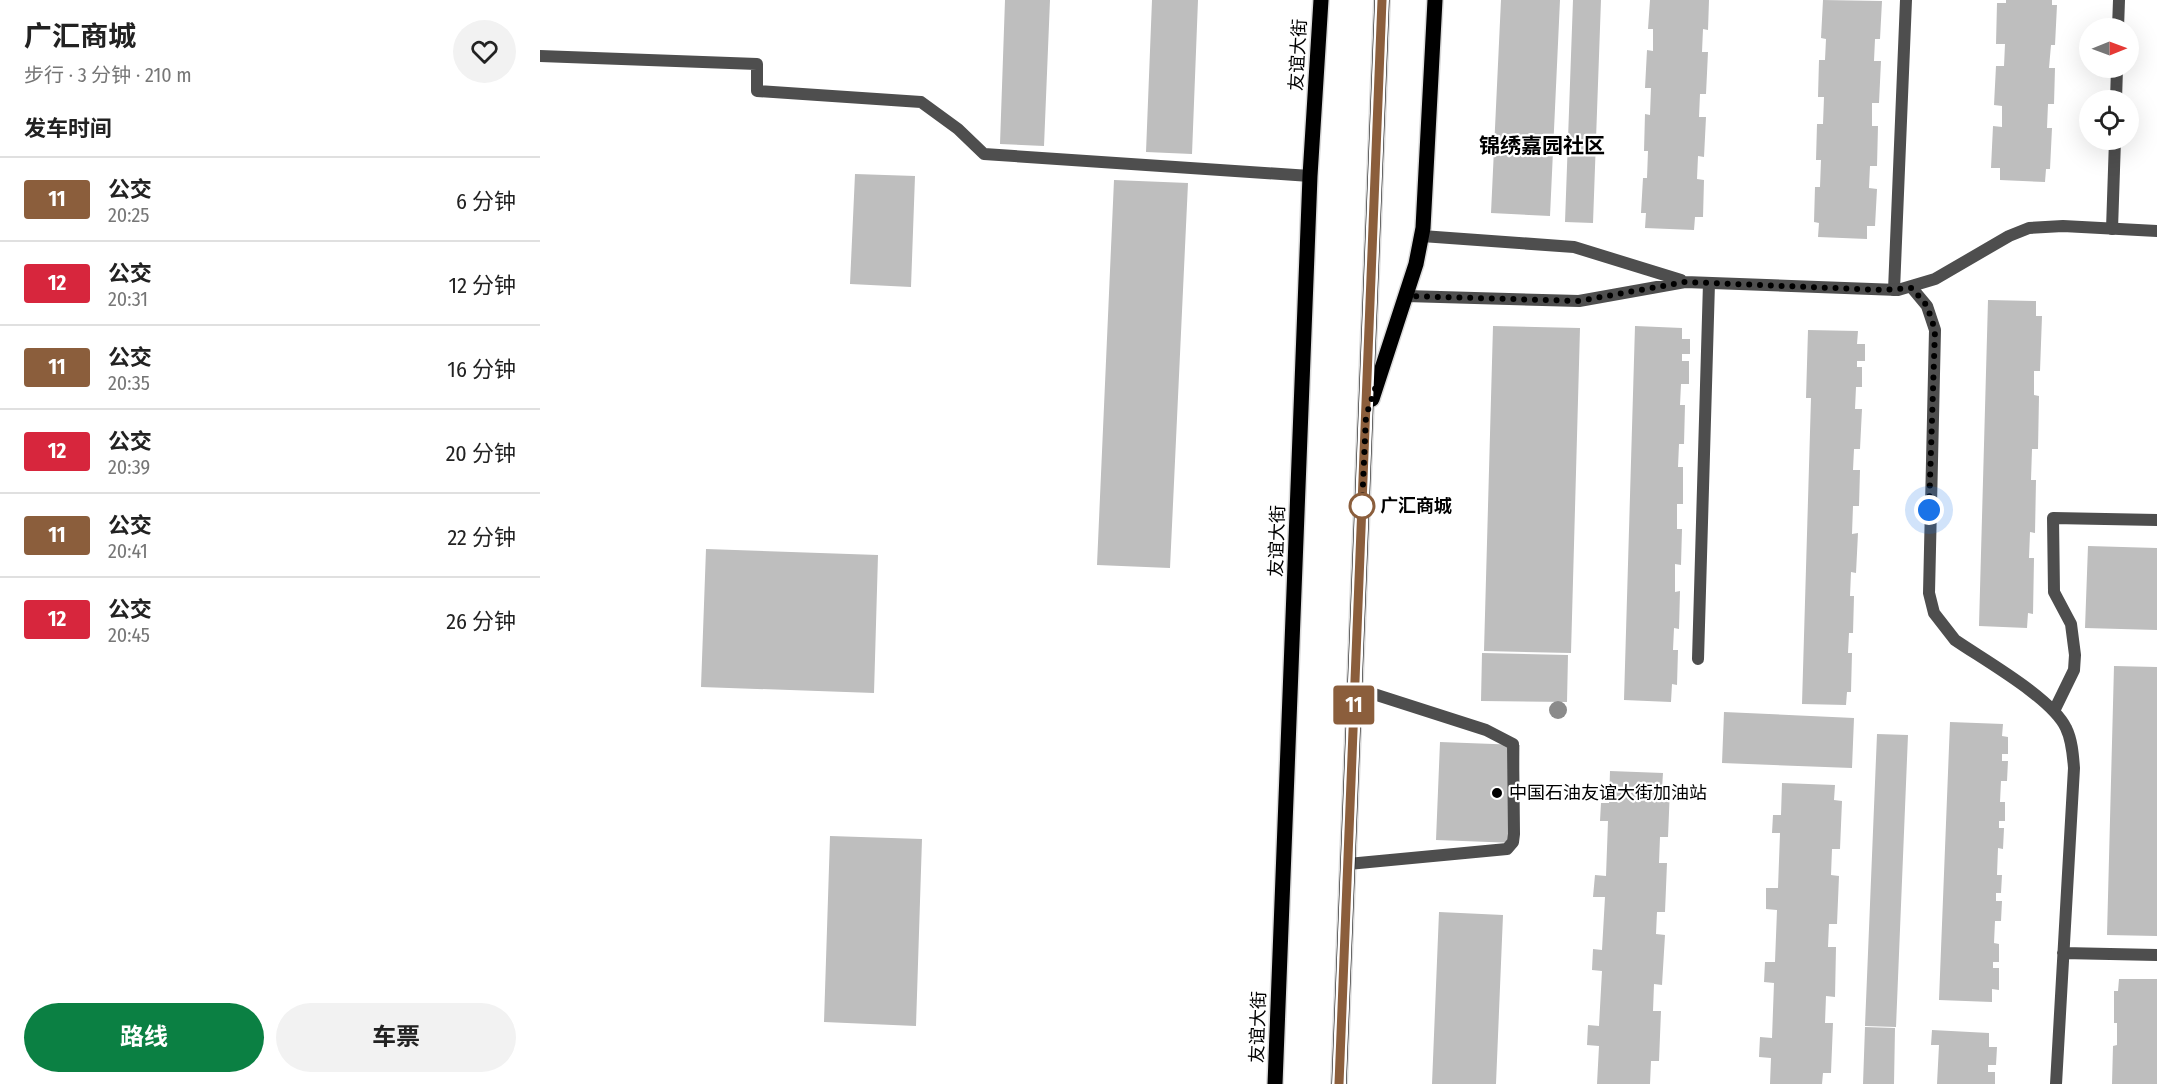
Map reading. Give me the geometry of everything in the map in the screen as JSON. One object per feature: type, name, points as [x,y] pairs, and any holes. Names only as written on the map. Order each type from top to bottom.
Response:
[{"type":"main road","name":"友谊大街","points":[[1275,1084],[1310,176],[1321,0]]},
{"type":"main road","points":[[1339,1084],[1382,0]]},
{"type":"main road","points":[[1366,416],[1416,264],[1422,236],[1428,162],[1435,0]]},
{"type":"street","points":[[1894,290],[1906,0]]},
{"type":"street","points":[[2118,18],[2119,0]]},
{"type":"street","points":[[540,56],[757,64],[757,91],[921,102],[958,129],[984,154],[1310,176]]},
{"type":"street","points":[[2112,229],[2115,150]]},
{"type":"street","points":[[1406,296],[1579,301],[1685,282],[1894,290],[1912,288],[1935,279],[2009,236],[2029,228],[2063,226],[2157,231]]},
{"type":"street","points":[[1422,236],[1574,247],[1685,282]]},
{"type":"street","points":[[1698,659],[1709,283]]},
{"type":"street","points":[[1912,288],[1927,306],[1935,330],[1928,555],[1930,603],[1942,627],[1955,640],[2054,711],[2067,728],[2074,768],[2056,1084]]},
{"type":"street","points":[[2054,711],[2074,670],[2075,655],[2071,624],[2054,591],[2053,518],[2157,520]]},
{"type":"street","points":[[1348,864],[1507,849],[1513,842],[1514,834],[1513,744],[1486,730],[1355,688]]},
{"type":"street","points":[[2063,953],[2157,955]]},
{"type":"building","points":[[1005,0],[1050,0],[1044,146],[1000,144]]},
{"type":"building","points":[[1152,0],[1198,0],[1192,154],[1146,152]]},
{"type":"building","points":[[1501,0],[1560,0],[1550,216],[1491,213]]},
{"type":"building","points":[[1573,0],[1601,0],[1593,223],[1565,222]]},
{"type":"building","points":[[1650,0],[1709,0],[1708,30],[1703,29],[1702,52],[1708,52],[1706,94],[1700,94],[1699,117],[1706,117],[1704,157],[1698,156],[1697,179],[1704,180],[1703,217],[1695,217],[1694,230],[1645,228],[1646,213],[1641,213],[1643,178],[1647,178],[1648,151],[1644,151],[1645,114],[1650,115],[1651,88],[1645,88],[1647,50],[1653,51],[1653,29],[1648,29]]},
{"type":"building","points":[[1823,0],[1882,1],[1880,39],[1875,39],[1874,61],[1881,61],[1879,103],[1872,103],[1872,126],[1878,126],[1877,166],[1870,166],[1869,188],[1877,189],[1875,226],[1867,226],[1867,239],[1818,237],[1819,223],[1814,222],[1815,187],[1820,187],[1821,160],[1816,160],[1817,124],[1823,124],[1824,97],[1818,97],[1819,60],[1825,60],[1826,39],[1821,38]]},
{"type":"building","points":[[2006,0],[2052,0],[2052,5],[2057,5],[2055,45],[2051,45],[2049,68],[2055,68],[2054,104],[2048,104],[2047,128],[2052,128],[2050,169],[2046,169],[2045,182],[2000,180],[2000,168],[1991,168],[1993,126],[2002,127],[2002,106],[1994,105],[1996,66],[2004,66],[2005,44],[1996,44],[1997,3],[2006,3]]},
{"type":"building","points":[[855,174],[915,176],[911,287],[850,284]]},
{"type":"building","points":[[1114,180],[1188,183],[1170,568],[1097,565]]},
{"type":"building","points":[[1988,300],[2036,301],[2036,316],[2042,316],[2040,371],[2034,371],[2034,395],[2039,396],[2038,449],[2032,449],[2031,480],[2036,480],[2035,533],[2030,532],[2029,558],[2034,558],[2033,614],[2028,613],[2027,628],[1979,626]]},
{"type":"building","points":[[1493,326],[1580,328],[1571,653],[1484,651]]},
{"type":"building","points":[[1635,326],[1682,328],[1682,339],[1690,339],[1690,354],[1682,354],[1682,361],[1689,361],[1689,384],[1681,384],[1680,405],[1685,405],[1684,444],[1679,444],[1678,467],[1683,467],[1683,504],[1677,504],[1677,529],[1682,529],[1681,565],[1675,564],[1675,592],[1680,591],[1679,629],[1674,628],[1673,650],[1678,650],[1677,685],[1672,684],[1671,702],[1624,700]]},
{"type":"building","points":[[1808,330],[1858,331],[1857,344],[1865,344],[1865,361],[1857,361],[1857,367],[1862,367],[1862,387],[1856,387],[1855,409],[1862,409],[1860,449],[1854,449],[1853,470],[1860,470],[1859,506],[1853,506],[1852,534],[1858,533],[1856,573],[1851,572],[1850,596],[1854,596],[1853,633],[1849,633],[1848,653],[1852,653],[1851,692],[1847,692],[1846,705],[1802,704],[1811,398],[1806,398]]},
{"type":"building","points":[[2088,546],[2157,548],[2157,630],[2085,628]]},
{"type":"building","points":[[706,549],[878,555],[874,693],[701,687]]},
{"type":"building","points":[[1482,653],[1568,655],[1567,702],[1481,701]]},
{"type":"building","points":[[2114,666],[2157,667],[2157,936],[2107,935]]},
{"type":"building","points":[[1724,712],[1854,718],[1852,768],[1722,763]]},
{"type":"building","points":[[1950,722],[2003,724],[2002,736],[2008,737],[2008,754],[2002,754],[2002,761],[2008,761],[2007,781],[2001,781],[2000,802],[2005,802],[2005,821],[1999,821],[1999,828],[2004,828],[2003,849],[1998,848],[1997,875],[2002,875],[2001,893],[1996,893],[1996,901],[2002,901],[2001,921],[1995,921],[1994,943],[1999,944],[1999,962],[1993,962],[1993,968],[1999,968],[1999,990],[1992,989],[1992,1002],[1939,1000]]},
{"type":"building","points":[[1877,734],[1908,735],[1896,1027],[1865,1026]]},
{"type":"building","points":[[1440,742],[1520,745],[1516,843],[1436,840]]},
{"type":"building","points":[[1610,771],[1663,773],[1662,788],[1670,788],[1668,837],[1660,837],[1659,863],[1667,863],[1665,912],[1657,912],[1656,934],[1665,935],[1662,985],[1654,984],[1653,1011],[1661,1011],[1659,1061],[1651,1061],[1650,1084],[1597,1084],[1599,1046],[1587,1045],[1588,1025],[1599,1026],[1602,971],[1592,970],[1593,949],[1602,950],[1605,897],[1593,897],[1595,875],[1606,876],[1608,821],[1600,821],[1601,803],[1609,803]]},
{"type":"building","points":[[1782,783],[1835,785],[1834,800],[1842,801],[1840,849],[1832,849],[1831,875],[1839,876],[1837,924],[1829,924],[1828,947],[1836,947],[1835,997],[1826,996],[1825,1023],[1833,1023],[1831,1073],[1823,1073],[1822,1084],[1770,1084],[1771,1058],[1759,1057],[1760,1037],[1772,1038],[1774,983],[1764,982],[1765,962],[1775,962],[1777,910],[1766,909],[1766,888],[1778,888],[1780,833],[1772,833],[1773,815],[1781,815]]},
{"type":"building","points":[[830,836],[922,839],[916,1026],[824,1022]]},
{"type":"building","points":[[1439,912],[1503,915],[1496,1084],[1432,1084]]},
{"type":"building","points":[[2119,979],[2157,979],[2157,1084],[2112,1084],[2113,1046],[2117,1045],[2114,991],[2118,991]]},
{"type":"building","points":[[1865,1027],[1895,1028],[1894,1084],[1863,1084]]},
{"type":"building","points":[[1932,1030],[1989,1033],[1989,1047],[1997,1047],[1996,1065],[1988,1065],[1988,1072],[1995,1072],[1995,1084],[1937,1084],[1939,1045],[1931,1045]]},
{"type":"bus line","name":"11","points":[[1339,1084],[1382,0]]},
{"type":"place","name":"广汇商城","points":[[1362,506]]},
{"type":"place","name":"中国石油友谊大街加油站","points":[[1497,793]]},
{"type":"district","name":"锦绣嘉园社区","points":[[1542,146]]},
{"type":"route","points":[[1362,506],[1366,416],[1406,296],[1579,301],[1597,300],[1685,282],[1883,290],[1912,288],[1927,306],[1935,330],[1929,510]]}]
